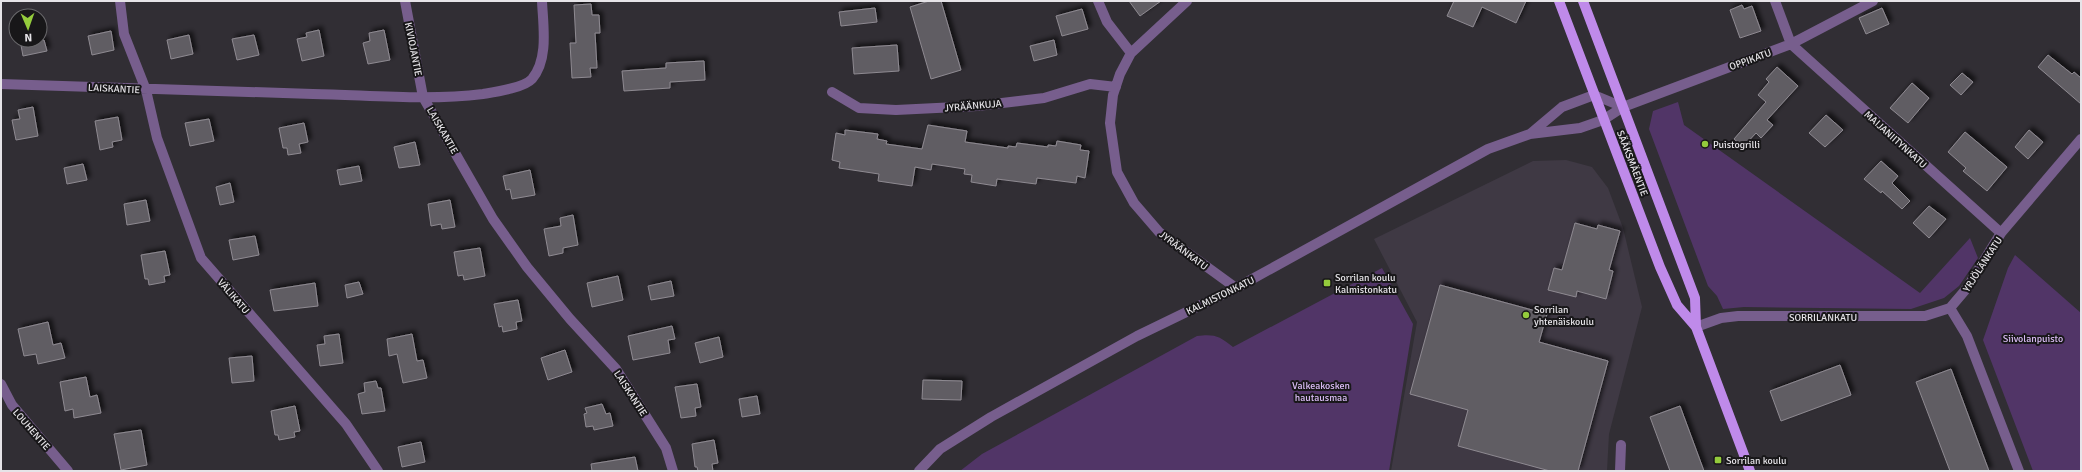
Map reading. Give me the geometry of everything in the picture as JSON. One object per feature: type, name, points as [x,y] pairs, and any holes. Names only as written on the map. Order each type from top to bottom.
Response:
[{"type":"main road","name":"SÄÄKSMÄENTIE","points":[[1559,1],[1603,120],[1677,305],[1696,327]]},
{"type":"main road","name":"SÄÄKSMÄENTIE","points":[[1583,1],[1695,298],[1696,327],[1750,471]]},
{"type":"street","name":"VÄLIKATU","points":[[120,1],[124,34],[146,90],[157,138],[201,258],[346,424],[378,471]]},
{"type":"street","name":"KIVIOJANTIE","points":[[405,1],[423,97]]},
{"type":"street","points":[[423,97],[482,94],[515,88],[532,80],[541,62],[544,32],[542,1]]},
{"type":"street","points":[[1098,1],[1108,22],[1131,53]]},
{"type":"street","name":"JYRÄÄNKATU","points":[[1187,1],[1131,53],[1116,87],[1113,95],[1110,123],[1116,165],[1134,203],[1159,232],[1236,288]]},
{"type":"street","points":[[1775,1],[1791,44]]},
{"type":"street","name":"OPPIKATU","points":[[1623,107],[1791,44],[1873,1]]},
{"type":"street","name":"MAIJANIITYNKATU","points":[[1791,44],[2001,233]]},
{"type":"street","name":"LAISKANTIE","points":[[1,84],[146,90],[423,97],[493,219],[527,266],[570,319],[616,369],[666,448],[673,471]]},
{"type":"street","name":"JYRÄÄNKUJA","points":[[832,92],[859,108],[896,110],[977,106],[1044,98],[1090,84],[1116,87]]},
{"type":"street","points":[[1594,95],[1623,107]]},
{"type":"street","name":"KALMISTONKATU","points":[[1530,134],[1562,107],[1594,95]]},
{"type":"street","name":"KALMISTONKATU","points":[[919,471],[940,449],[991,417],[1137,336],[1236,288],[1462,162],[1488,149],[1530,134],[1569,130],[1603,120],[1623,107]]},
{"type":"street","name":"YRJÖLÄNKATU","points":[[1950,308],[1967,288],[2001,233],[2081,139]]},
{"type":"street","points":[[1950,308],[1967,336],[2020,471]]},
{"type":"street","name":"SORRILANKATU","points":[[1696,327],[1721,318],[1738,316],[1925,316],[1950,308]]},
{"type":"street","name":"LOUHENTIE","points":[[1,384],[12,405],[68,471]]},
{"type":"street","points":[[1620,471],[1621,445]]},
{"type":"shaded area","name":"Sorrilan yhtenäiskoulu","points":[[1566,160],[1592,167],[1608,188],[1623,228],[1642,307],[1609,434],[1607,471],[1391,471],[1417,322],[1374,239],[1533,161]]},
{"type":"green space","points":[[1678,102],[1684,125],[1920,293],[1970,238],[1978,258],[1959,286],[1944,298],[1911,309],[1744,307],[1723,309],[1717,296],[1708,286],[1649,129],[1653,111]]},
{"type":"green space","name":"Siivolanpuisto","points":[[2015,255],[2081,313],[2081,471],[2033,471],[1983,340],[2008,268]]},
{"type":"green space","name":"Valkeakosken hautausmaa","points":[[1382,268],[1413,324],[1389,471],[960,471],[982,454],[1197,336],[1213,336],[1224,340],[1233,347]]},
{"type":"building","points":[[929,1],[941,1],[961,70],[931,79],[910,7]]},
{"type":"building","points":[[1129,1],[1161,1],[1140,16]]},
{"type":"building","points":[[1454,1],[1526,1],[1516,23],[1482,7],[1473,27],[1447,16]]},
{"type":"building","points":[[591,4],[592,15],[599,15],[600,33],[595,33],[597,68],[590,68],[591,77],[572,78],[570,43],[576,43],[574,5]]},
{"type":"building","points":[[1742,5],[1744,9],[1752,6],[1761,31],[1740,38],[1730,10]]},
{"type":"building","points":[[875,8],[877,22],[841,26],[839,12]]},
{"type":"building","points":[[1882,8],[1889,24],[1866,34],[1859,18]]},
{"type":"building","points":[[1082,9],[1088,29],[1062,36],[1056,16]]},
{"type":"building","points":[[319,30],[324,56],[302,61],[297,39],[307,37],[306,33]]},
{"type":"building","points":[[384,30],[390,60],[368,64],[363,43],[370,41],[369,33]]},
{"type":"building","points":[[111,31],[114,50],[92,55],[88,36]]},
{"type":"building","points":[[189,35],[193,54],[171,59],[167,40]]},
{"type":"building","points":[[254,35],[259,55],[237,60],[232,39]]},
{"type":"building","points":[[1054,40],[1057,55],[1034,61],[1030,46]]},
{"type":"building","points":[[897,45],[899,71],[854,74],[852,48]]},
{"type":"building","points":[[22,48],[46,48],[47,51],[23,56]]},
{"type":"building","points":[[2048,55],[2072,74],[2074,72],[2081,78],[2081,104],[2038,67]]},
{"type":"building","points":[[704,61],[705,80],[670,82],[670,88],[624,91],[622,71],[666,68],[666,63]]},
{"type":"building","points":[[1777,67],[1798,86],[1767,120],[1773,125],[1761,138],[1756,133],[1743,147],[1734,139],[1766,102],[1758,95],[1769,82],[1766,79]]},
{"type":"building","points":[[1962,73],[1973,82],[1961,95],[1950,85]]},
{"type":"building","points":[[1912,83],[1929,98],[1908,123],[1890,108]]},
{"type":"building","points":[[33,107],[38,136],[16,140],[12,120],[20,119],[18,110]]},
{"type":"building","points":[[1826,115],[1843,130],[1825,147],[1809,133]]},
{"type":"building","points":[[118,117],[122,140],[112,142],[113,147],[100,150],[95,121]]},
{"type":"building","points":[[209,119],[214,141],[190,146],[185,123]]},
{"type":"building","points":[[304,123],[308,142],[299,144],[301,153],[288,155],[287,148],[283,148],[279,128]]},
{"type":"building","points":[[928,125],[967,131],[965,142],[1008,148],[1008,146],[1016,147],[1017,143],[1048,147],[1048,145],[1056,146],[1057,141],[1081,145],[1080,150],[1089,151],[1085,178],[1077,176],[1076,183],[1037,178],[1036,184],[997,179],[996,186],[971,182],[972,175],[964,174],[965,169],[932,164],[931,170],[915,167],[912,186],[878,181],[879,174],[839,168],[840,162],[832,160],[836,133],[845,135],[845,130],[878,134],[877,139],[887,141],[886,144],[922,149]]},
{"type":"building","points":[[2029,130],[2043,142],[2028,159],[2015,147]]},
{"type":"building","points":[[1965,132],[2007,167],[1987,191],[1963,171],[1966,168],[1948,152]]},
{"type":"building","points":[[415,142],[420,165],[399,168],[394,147]]},
{"type":"building","points":[[1881,161],[1898,176],[1892,183],[1910,201],[1902,209],[1882,191],[1881,193],[1864,179]]},
{"type":"building","points":[[83,164],[87,180],[67,184],[64,168]]},
{"type":"building","points":[[359,166],[362,181],[340,185],[337,170]]},
{"type":"building","points":[[530,170],[535,195],[512,199],[510,189],[506,190],[503,176]]},
{"type":"building","points":[[230,183],[234,202],[220,205],[216,187]]},
{"type":"building","points":[[146,200],[150,221],[127,225],[124,204]]},
{"type":"building","points":[[450,200],[455,227],[442,229],[441,224],[431,226],[428,204]]},
{"type":"building","points":[[1929,206],[1946,219],[1929,238],[1913,223]]},
{"type":"building","points":[[573,215],[578,245],[563,248],[563,253],[549,256],[544,229],[561,226],[560,218]]},
{"type":"building","points":[[1575,223],[1597,229],[1598,225],[1620,231],[1609,270],[1613,271],[1606,299],[1577,291],[1576,297],[1548,290],[1554,268],[1562,270]]},
{"type":"building","points":[[255,236],[259,255],[233,260],[229,240]]},
{"type":"building","points":[[480,248],[485,276],[464,280],[463,275],[458,276],[454,252]]},
{"type":"building","points":[[165,251],[170,275],[164,276],[165,282],[149,285],[148,279],[145,279],[141,255]]},
{"type":"building","points":[[618,276],[623,300],[592,307],[587,283]]},
{"type":"building","points":[[671,281],[674,296],[651,300],[648,286]]},
{"type":"building","points":[[359,282],[363,294],[347,298],[345,285]]},
{"type":"building","points":[[315,283],[318,306],[274,311],[270,290]]},
{"type":"building","points":[[1440,285],[1547,314],[1539,342],[1608,361],[1578,471],[1550,471],[1458,446],[1468,410],[1410,394]]},
{"type":"building","points":[[518,300],[522,321],[516,322],[517,329],[503,332],[502,326],[499,327],[494,304]]},
{"type":"building","points":[[48,322],[53,345],[61,343],[65,358],[38,364],[36,354],[24,356],[18,329]]},
{"type":"building","points":[[672,326],[675,339],[668,340],[670,353],[633,360],[628,336]]},
{"type":"building","points":[[339,334],[343,363],[320,366],[317,345],[325,344],[324,336]]},
{"type":"building","points":[[412,334],[417,361],[423,360],[427,378],[403,383],[397,354],[389,356],[387,339]]},
{"type":"building","points":[[719,337],[723,357],[700,363],[695,343]]},
{"type":"building","points":[[565,350],[572,372],[548,380],[541,358]]},
{"type":"building","points":[[252,356],[254,381],[232,383],[229,358]]},
{"type":"building","points":[[1840,365],[1851,395],[1781,421],[1770,391]]},
{"type":"building","points":[[1951,369],[1989,471],[1950,471],[1916,382]]},
{"type":"building","points":[[86,377],[90,397],[97,395],[101,413],[74,418],[73,409],[65,411],[60,382]]},
{"type":"building","points":[[923,380],[962,381],[961,400],[922,399]]},
{"type":"building","points":[[376,381],[378,388],[381,388],[385,411],[362,414],[358,394],[365,392],[364,383]]},
{"type":"building","points":[[697,384],[701,407],[695,408],[696,416],[681,418],[675,387]]},
{"type":"building","points":[[757,396],[760,414],[742,417],[739,399]]},
{"type":"building","points":[[602,404],[606,414],[610,413],[613,426],[594,430],[593,426],[586,427],[584,414],[587,413],[585,408]]},
{"type":"building","points":[[295,406],[300,431],[294,432],[295,437],[279,440],[278,435],[275,435],[271,411]]},
{"type":"building","points":[[1680,406],[1704,471],[1670,471],[1650,417]]},
{"type":"building","points":[[141,430],[147,465],[121,470],[114,434]]},
{"type":"building","points":[[714,440],[718,463],[712,464],[713,471],[698,471],[697,467],[695,467],[692,444]]},
{"type":"building","points":[[421,442],[425,462],[402,467],[398,447]]},
{"type":"building","points":[[635,457],[638,471],[592,471],[591,464]]},
{"type":"place","name":"Puistogrilli","points":[[1705,144]]},
{"type":"place","name":"Sorrilan koulu Kalmistonkatu","points":[[1327,283]]},
{"type":"place","name":"Sorrilan yhtenäiskoulu","points":[[1526,315]]},
{"type":"place","name":"Sorrilan koulu","points":[[1718,460]]}]
